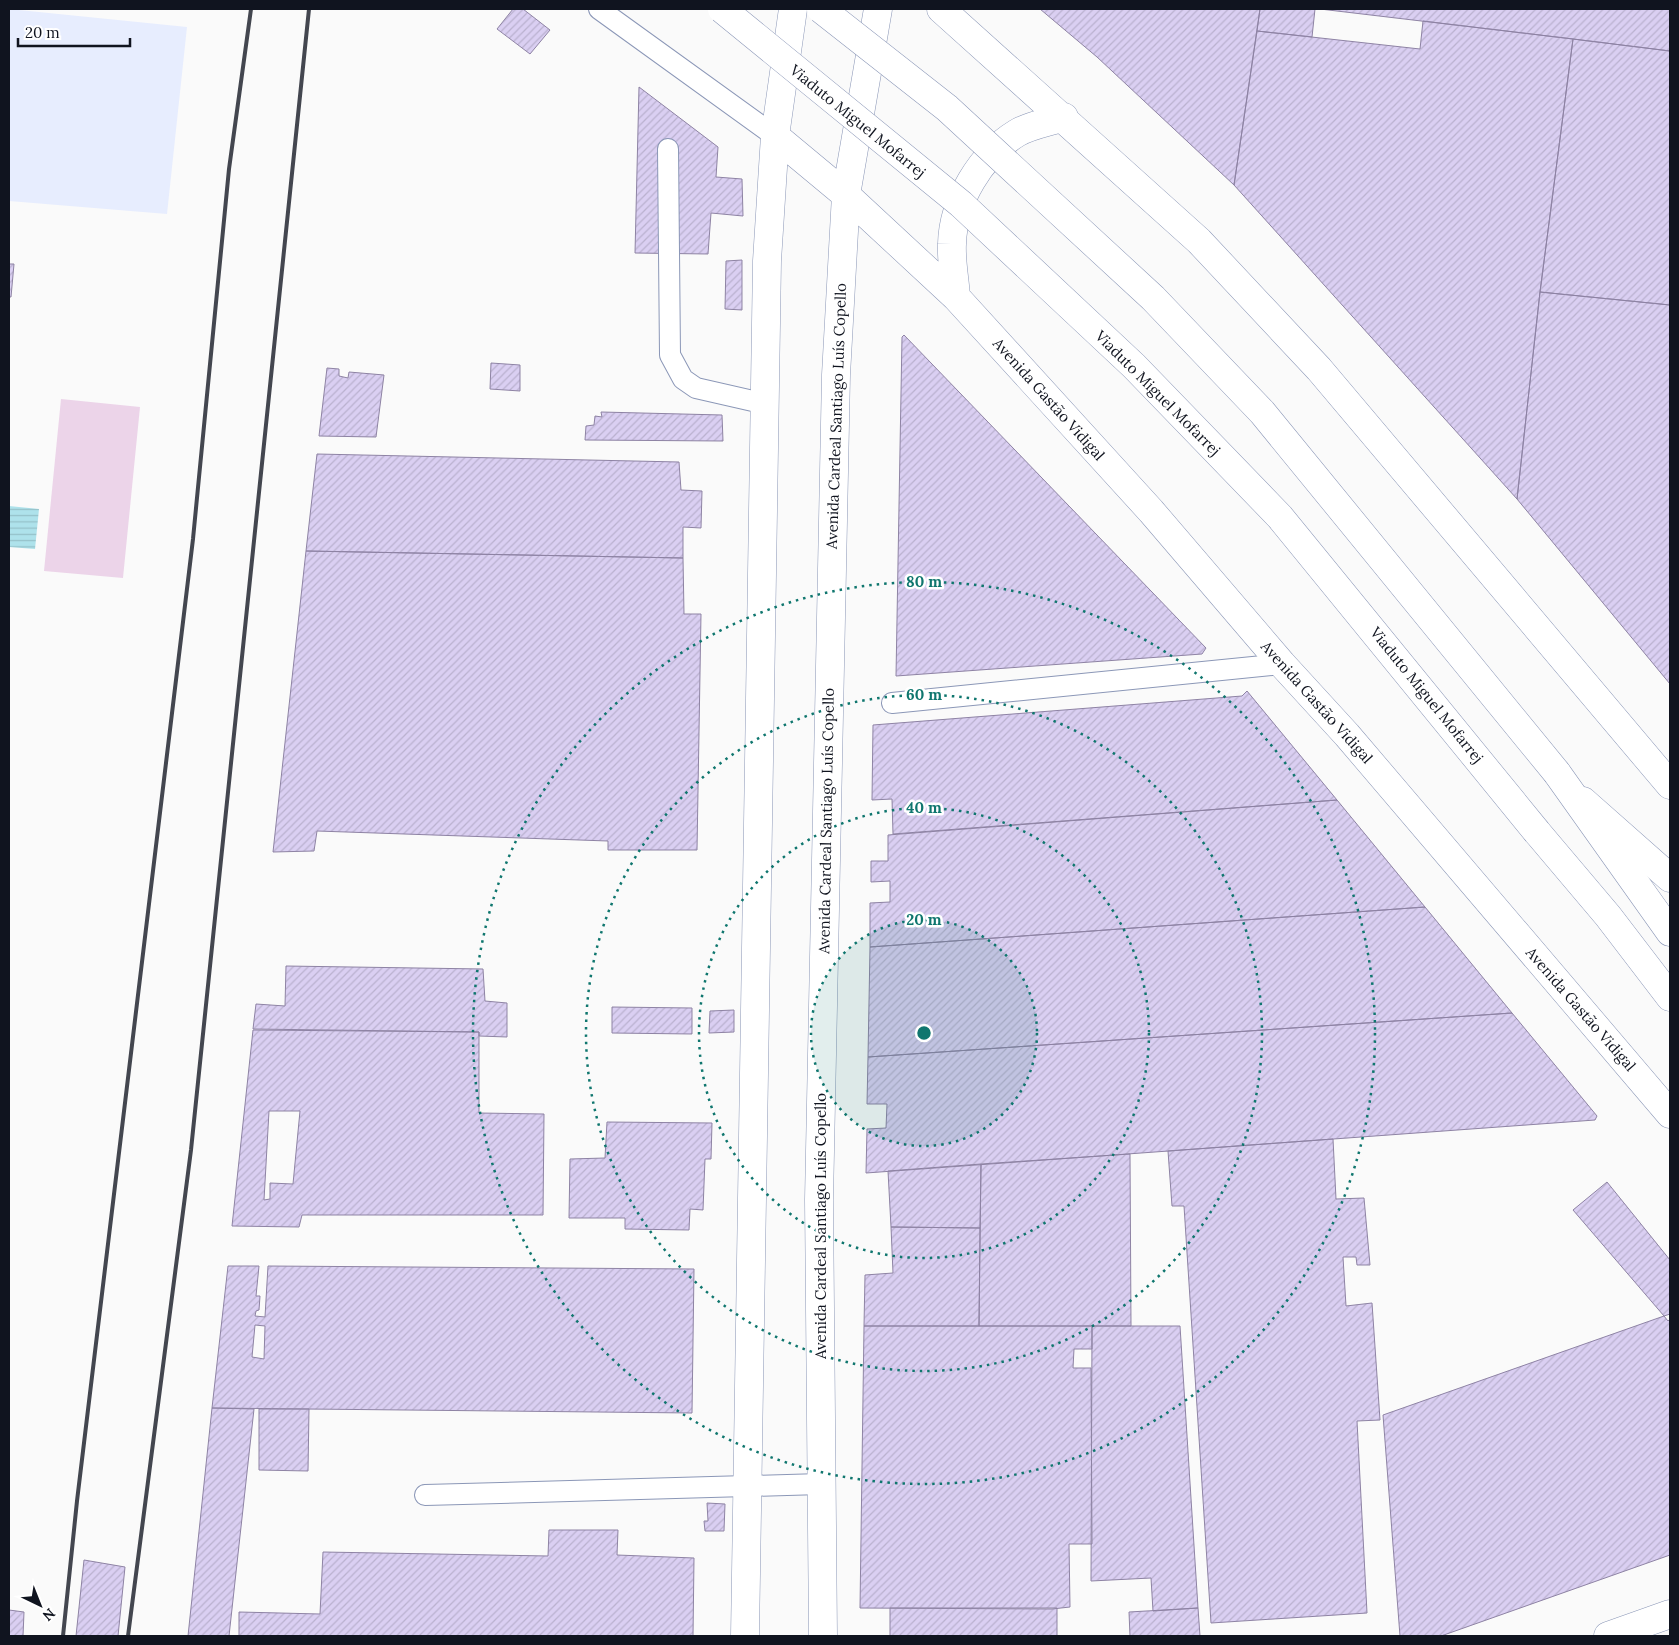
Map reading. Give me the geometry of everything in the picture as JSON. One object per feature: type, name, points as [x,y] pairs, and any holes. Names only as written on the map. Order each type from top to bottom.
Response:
[{"type":"main road","name":"Viaduto Miguel Mofarrej","points":[[722,9],[961,204],[1134,366],[1280,516],[1537,832],[1608,916],[1670,997]]},
{"type":"main road","points":[[745,1636],[767,261],[775,136],[793,9]]},
{"type":"main road","points":[[821,9],[961,119],[1153,298],[1262,412],[1565,783],[1626,873],[1670,932]]},
{"type":"main road","name":"Avenida Cardeal Santiago Luís Copello","points":[[823,1636],[819,1200],[824,864],[836,375],[846,195],[878,9]]},
{"type":"main road","points":[[941,9],[1064,117],[1199,241],[1319,369],[1670,785]]},
{"type":"main road","points":[[956,297],[952,244],[957,210],[974,175],[996,149],[1018,132],[1064,117]]},
{"type":"main road","name":"Avenida Gastão Vidigal","points":[[775,136],[846,195],[956,297],[1151,511],[1282,664],[1354,743],[1670,1114]]},
{"type":"main road","points":[[1565,783],[1670,878]]},
{"type":"main road","points":[[1608,1636],[1670,1614]]},
{"type":"lane","points":[[599,9],[775,136]]},
{"type":"lane","points":[[668,149],[670,356],[683,379],[696,388],[766,404]]},
{"type":"lane","points":[[892,704],[1282,664]]},
{"type":"lane","points":[[425,1495],[822,1484]]},
{"type":"shaded area","points":[[9,9],[187,27],[167,214],[9,201]]},
{"type":"shaded area","points":[[61,399],[140,407],[123,578],[44,571]]},
{"type":"water","points":[[9,506],[39,509],[35,549],[9,547]]},
{"type":"building","points":[[513,9],[523,9],[550,30],[530,54],[497,29]]},
{"type":"building","points":[[1040,9],[1260,9],[1234,185],[1097,57]]},
{"type":"building","points":[[1260,9],[1315,9],[1312,37],[1257,31]]},
{"type":"building","points":[[1320,9],[1670,9],[1670,51],[1573,39]]},
{"type":"building","points":[[1423,21],[1573,39],[1540,292],[1517,499],[1234,185],[1257,31],[1420,49]]},
{"type":"building","points":[[1573,39],[1670,51],[1670,305],[1540,292]]},
{"type":"building","points":[[639,87],[718,147],[716,177],[742,179],[743,216],[711,213],[708,254],[635,253]]},
{"type":"building","points":[[742,260],[742,310],[725,309],[726,261]]},
{"type":"building","points":[[9,264],[14,264],[11,297],[9,297]]},
{"type":"building","points":[[1540,292],[1670,305],[1670,684],[1517,499]]},
{"type":"building","points":[[904,335],[1206,648],[1202,654],[896,676],[902,337]]},
{"type":"building","points":[[491,363],[520,365],[520,391],[490,389]]},
{"type":"building","points":[[327,368],[339,369],[339,376],[348,378],[349,372],[384,375],[376,437],[319,436]]},
{"type":"building","points":[[601,412],[722,415],[723,441],[585,440],[586,426],[594,425],[595,416],[602,417]]},
{"type":"building","points":[[317,454],[679,462],[681,490],[702,491],[701,528],[683,527],[683,558],[306,551]]},
{"type":"building","points":[[306,551],[683,558],[684,614],[701,614],[697,850],[608,850],[608,841],[317,831],[314,851],[273,852]]},
{"type":"building","points":[[1247,691],[1337,800],[893,834],[892,799],[872,800],[873,725],[1242,696]]},
{"type":"building","points":[[1337,800],[1425,907],[870,947],[870,903],[890,902],[890,881],[871,882],[871,861],[888,861],[888,835]]},
{"type":"building","points":[[1425,907],[1512,1013],[868,1057],[870,947]]},
{"type":"building","points":[[286,966],[483,969],[485,1001],[507,1003],[507,1037],[479,1036],[479,1032],[253,1029],[256,1004],[285,1006]]},
{"type":"building","points":[[612,1007],[692,1008],[692,1034],[612,1033]]},
{"type":"building","points":[[734,1010],[734,1032],[709,1033],[710,1011]]},
{"type":"building","points":[[1512,1013],[1597,1116],[1595,1120],[866,1173],[867,1129],[886,1128],[887,1104],[867,1104],[868,1057]]},
{"type":"building","points":[[253,1030],[479,1032],[479,1113],[544,1114],[543,1215],[302,1215],[299,1227],[232,1226]],"holes":[[[269,1111],[300,1111],[293,1184],[270,1183],[270,1199],[264,1200]]]},
{"type":"building","points":[[607,1122],[712,1123],[711,1159],[705,1159],[703,1210],[690,1209],[689,1230],[625,1229],[625,1218],[569,1218],[570,1159],[605,1158]]},
{"type":"building","points":[[1333,1139],[1336,1199],[1364,1198],[1370,1265],[1357,1265],[1356,1257],[1343,1257],[1346,1306],[1372,1303],[1380,1420],[1357,1421],[1367,1613],[1211,1623],[1184,1206],[1172,1206],[1168,1151]]},
{"type":"building","points":[[1130,1154],[1131,1326],[979,1326],[981,1164]]},
{"type":"building","points":[[981,1164],[980,1228],[891,1227],[888,1171]]},
{"type":"building","points":[[1607,1182],[1670,1260],[1670,1314],[1664,1316],[1573,1210]]},
{"type":"building","points":[[891,1227],[980,1228],[979,1326],[864,1326],[865,1275],[893,1273]]},
{"type":"building","points":[[228,1266],[259,1266],[256,1296],[260,1296],[259,1310],[256,1311],[255,1316],[265,1317],[268,1266],[694,1269],[692,1413],[212,1408]],"holes":[[[255,1325],[265,1326],[264,1359],[252,1357]]]},
{"type":"building","points":[[1664,1316],[1668,1321],[1670,1319],[1670,1555],[1441,1636],[1400,1636],[1383,1415]]},
{"type":"building","points":[[864,1326],[1092,1326],[1092,1349],[1074,1349],[1073,1368],[1091,1368],[1092,1544],[1069,1544],[1070,1607],[1052,1609],[860,1608]]},
{"type":"building","points":[[1092,1326],[1180,1326],[1198,1608],[1153,1611],[1151,1578],[1091,1581]]},
{"type":"building","points":[[212,1408],[254,1409],[229,1636],[188,1636]]},
{"type":"building","points":[[259,1409],[309,1409],[308,1471],[259,1470]]},
{"type":"building","points":[[707,1503],[725,1504],[724,1531],[705,1531],[704,1521],[708,1521]]},
{"type":"building","points":[[549,1530],[618,1530],[617,1555],[694,1558],[693,1636],[239,1636],[239,1612],[320,1614],[323,1552],[548,1556]]},
{"type":"building","points":[[84,1560],[125,1567],[118,1636],[76,1636]]},
{"type":"building","points":[[890,1608],[1057,1608],[1057,1636],[890,1636]]},
{"type":"building","points":[[1198,1608],[1200,1636],[1130,1636],[1129,1612]]},
{"type":"building","points":[[9,1610],[24,1612],[23,1636],[9,1636]]},
{"type":"railway","points":[[63,1636],[77,1501],[193,539],[229,169],[251,9]]},
{"type":"railway","points":[[128,1636],[191,1150],[309,9]]}]
